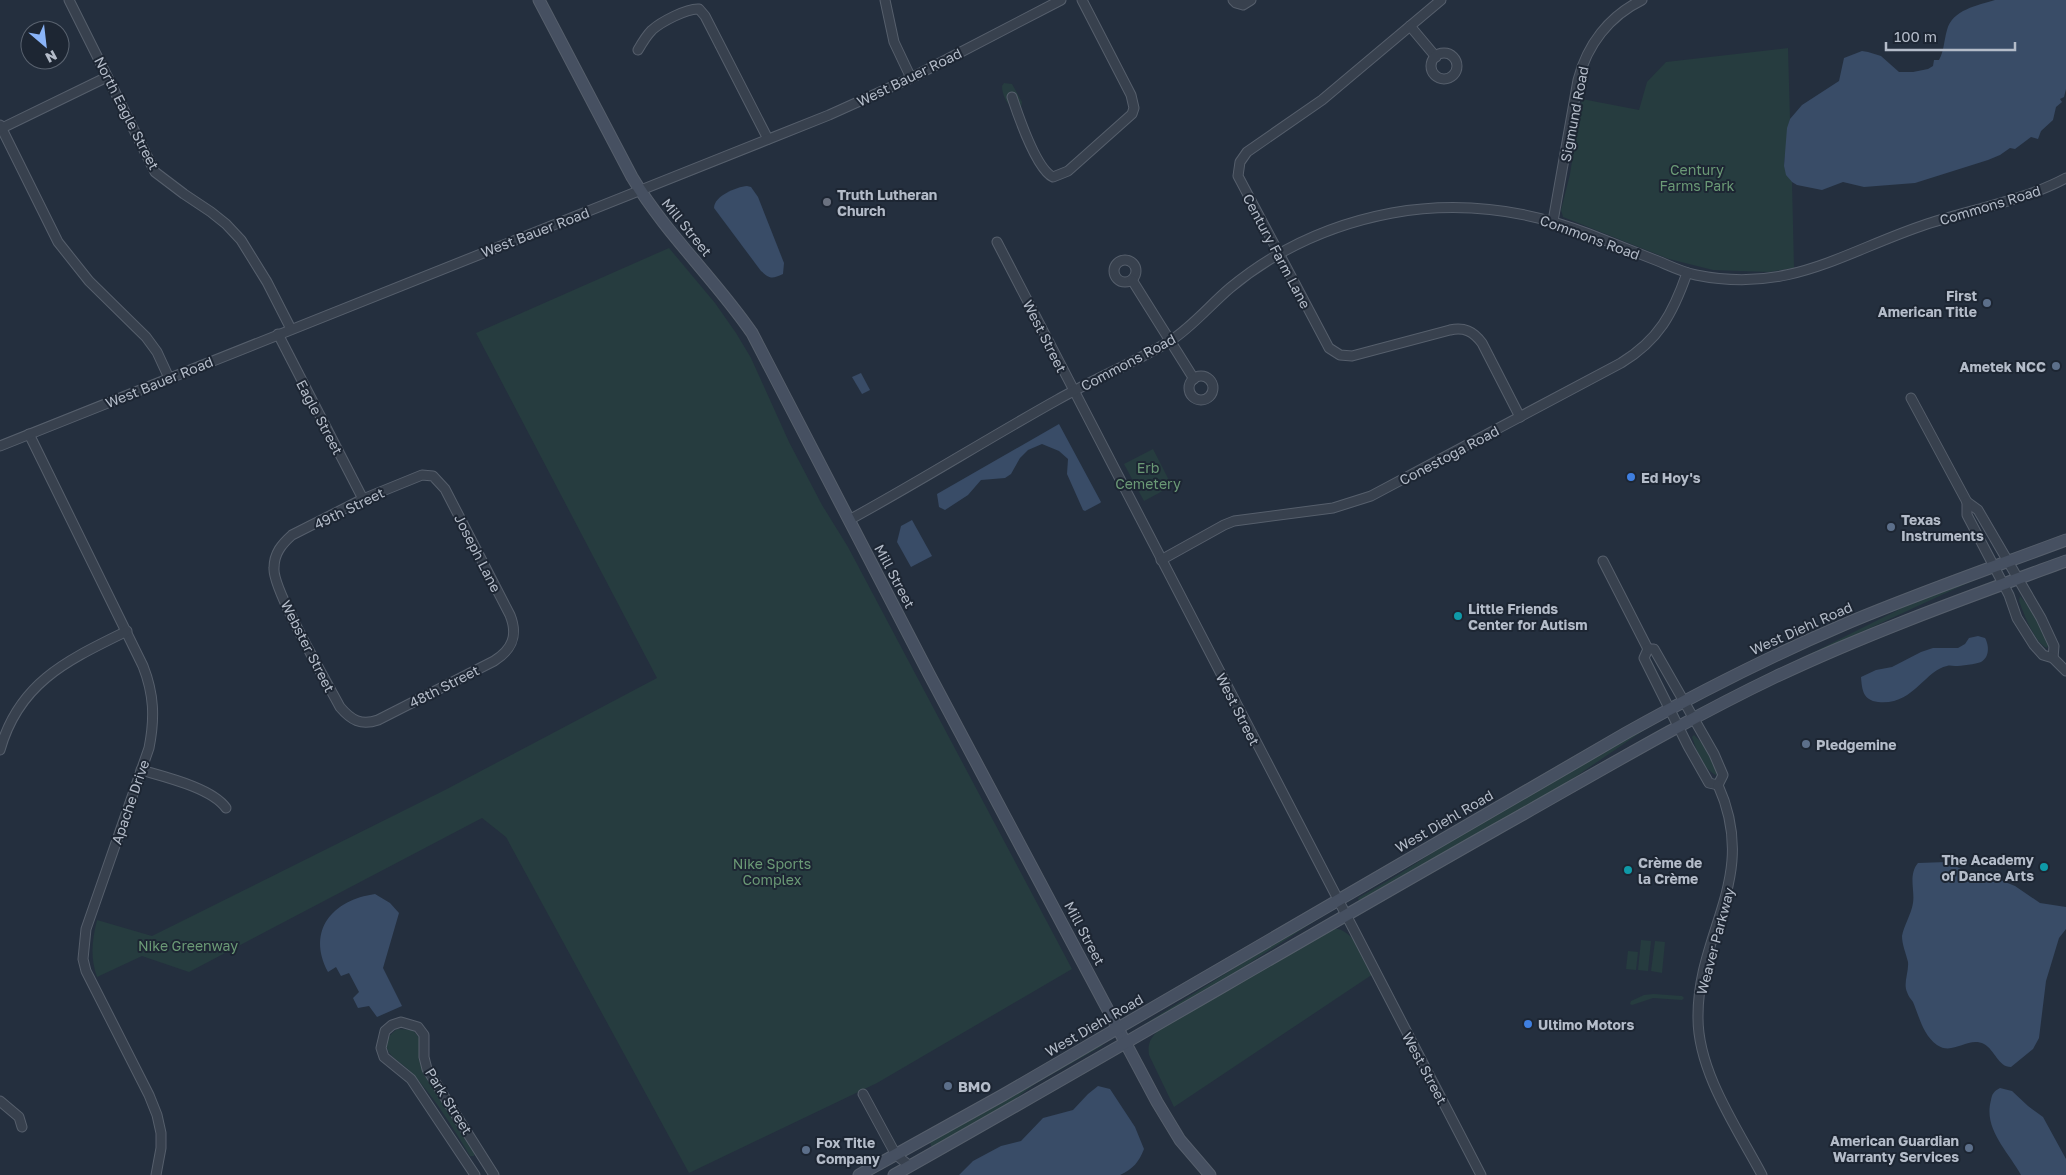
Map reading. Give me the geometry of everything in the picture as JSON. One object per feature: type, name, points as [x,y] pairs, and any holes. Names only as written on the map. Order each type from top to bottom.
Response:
[{"type":"street","name":"North Eagle Street","points":[[70,0],[155,172],[211,212],[241,240],[267,282],[291,329]]},
{"type":"street","name":"Mill Street","points":[[539,0],[640,190],[664,225],[737,311],[752,333],[1170,1125],[1210,1175]]},
{"type":"street","points":[[885,0],[894,42],[911,78]]},
{"type":"street","name":"West Bauer Road","points":[[0,446],[828,115],[911,78],[1051,2],[1061,0]]},
{"type":"street","points":[[1012,97],[1020,124],[1040,164],[1053,177],[1068,171],[1132,114],[1134,108],[1131,95],[1082,0]]},
{"type":"street","points":[[1232,0],[1243,5],[1250,0]]},
{"type":"street","name":"Century Farm Lane","points":[[1441,0],[1322,100],[1242,157],[1238,171],[1240,182],[1325,341],[1335,353],[1352,356],[1450,330],[1464,329],[1473,334],[1482,343],[1520,417]]},
{"type":"street","name":"Sigmund Road","points":[[1553,222],[1578,80],[1584,61],[1606,26],[1621,12],[1642,0]]},
{"type":"street","points":[[638,50],[650,32],[661,24],[689,10],[699,9],[705,16],[768,139]]},
{"type":"street","points":[[1410,26],[1436,57]]},
{"type":"street","points":[[107,77],[1,128],[58,242],[89,281],[146,337],[157,352],[169,378]]},
{"type":"street","name":"Commons Road","points":[[849,520],[1073,391],[1171,340],[1232,287],[1279,253],[1322,233],[1345,225],[1415,210],[1469,208],[1494,210],[1553,222],[1687,273],[1713,278],[1748,280],[1793,275],[1836,261],[1923,226],[2038,191],[2066,178]]},
{"type":"street","name":"West Street","points":[[997,242],[1481,1175]]},
{"type":"street","name":"Conestoga Road","points":[[1161,560],[1224,525],[1333,508],[1371,496],[1621,363],[1642,348],[1659,331],[1670,315],[1687,273]]},
{"type":"street","points":[[1132,280],[1194,379]]},
{"type":"street","name":"Eagle Street","points":[[278,334],[363,499]]},
{"type":"street","points":[[1912,398],[1967,502],[1978,510],[2042,618],[2054,646],[2053,658]]},
{"type":"street","name":"Apache Drive","points":[[29,434],[143,666],[153,702],[152,730],[141,770],[86,929],[84,959],[91,985],[150,1095],[157,1115],[161,1148],[156,1175]]},
{"type":"street","name":"49th Street","points":[[275,558],[283,542],[363,499],[422,475],[433,476]]},
{"type":"street","name":"Joseph Lane","points":[[433,476],[443,484],[510,615],[514,633]]},
{"type":"street","points":[[1967,502],[1967,514],[2003,584],[2017,618],[2034,645],[2043,655],[2053,658],[2066,671]]},
{"type":"street","name":"West Diehl Road","points":[[859,1175],[1118,1028],[1670,708],[1843,625],[2066,540]]},
{"type":"street","name":"Webster Street","points":[[275,558],[276,582],[340,707],[353,720],[361,722]]},
{"type":"street","points":[[1603,561],[1648,649],[1644,658],[1679,726]]},
{"type":"street","points":[[894,1175],[1126,1043],[1345,915],[1693,718],[1820,657],[1925,613],[2066,561]]},
{"type":"street","points":[[0,750],[2,734],[23,700],[43,679],[72,659],[126,632]]},
{"type":"street","name":"48th Street","points":[[361,722],[370,723],[378,720],[494,661],[507,652],[514,639],[514,633]]},
{"type":"street","name":"Weaver Parkway","points":[[1648,649],[1654,649],[1720,765],[1723,775],[1718,784],[1730,820],[1733,860],[1727,897],[1700,984],[1699,1029],[1703,1054],[1710,1075],[1762,1175]]},
{"type":"street","name":"Weaver Parkway","points":[[1679,726],[1709,783],[1718,784]]},
{"type":"street","points":[[141,770],[197,788],[221,801],[226,808]]},
{"type":"street","name":"Park Street","points":[[475,1175],[411,1079],[384,1057],[381,1048],[382,1039],[385,1031],[392,1025],[401,1022],[410,1024],[418,1027],[424,1035],[424,1057],[427,1069],[494,1175]]},
{"type":"street","points":[[863,1094],[896,1155],[910,1166]]},
{"type":"street","points":[[0,1101],[19,1117],[22,1128]]},
{"type":"green space","name":"Century Farms Park","points":[[1788,48],[1790,119],[1784,163],[1786,172],[1792,182],[1794,268],[1769,272],[1713,270],[1669,259],[1563,217],[1561,210],[1570,174],[1582,99],[1639,110],[1647,82],[1666,62]]},
{"type":"green space","points":[[1004,83],[1012,84],[1022,102],[1021,108],[1017,110],[1008,104],[1002,90]]},
{"type":"green space","name":"Nike Sports Complex","points":[[669,248],[715,303],[751,358],[789,442],[822,505],[848,547],[1072,969],[877,1083],[689,1173],[506,837],[482,818],[189,972],[142,956],[97,977],[92,949],[97,920],[152,936],[445,790],[657,678],[476,333]]},
{"type":"green space","name":"Erb Cemetery","points":[[1153,449],[1172,486],[1144,501],[1124,464]]},
{"type":"green space","points":[[1972,581],[1802,658],[1920,599]]},
{"type":"green space","points":[[2020,596],[2035,614],[2049,645],[2047,648],[2042,645],[2030,627],[2019,601]]},
{"type":"green space","points":[[1656,722],[1547,796],[1359,901],[1358,898],[1468,830]]},
{"type":"green space","points":[[1694,735],[1705,746],[1718,776],[1708,769],[1701,760],[1692,737]]},
{"type":"green space","points":[[1324,915],[1211,988],[1143,1025],[1286,936]]},
{"type":"green space","points":[[1333,928],[1341,930],[1353,939],[1373,974],[1174,1107],[1149,1055],[1151,1039],[1155,1033]]},
{"type":"green space","points":[[1641,940],[1651,941],[1648,971],[1638,970]]},
{"type":"green space","points":[[1655,941],[1665,942],[1662,973],[1651,971]]},
{"type":"green space","points":[[1628,951],[1638,952],[1636,970],[1626,969]]},
{"type":"green space","points":[[1644,995],[1682,996],[1684,998],[1682,1000],[1653,998],[1630,1004],[1631,1001]]},
{"type":"green space","points":[[397,1029],[413,1030],[420,1039],[422,1046],[420,1060],[427,1079],[475,1152],[474,1156],[470,1156],[426,1090],[409,1070],[393,1058],[389,1052],[387,1048],[388,1039]]},
{"type":"green space","points":[[1101,1044],[1102,1046],[1035,1084],[999,1111],[934,1147],[931,1146],[930,1141]]},
{"type":"water","points":[[1995,0],[2066,0],[2066,89],[2064,97],[2060,99],[2062,102],[2056,107],[2053,120],[2041,131],[2038,139],[2031,137],[2015,149],[2010,148],[1988,160],[1915,183],[1864,187],[1843,182],[1822,190],[1797,185],[1792,182],[1786,175],[1784,166],[1787,128],[1790,119],[1802,105],[1839,81],[1844,58],[1862,51],[1881,56],[1899,72],[1928,69],[1933,66],[1934,60],[1939,60],[1947,30],[1954,18],[1966,9]]},
{"type":"water","points":[[751,187],[758,197],[784,263],[783,274],[776,277],[769,277],[761,271],[714,208],[722,196],[737,188]]},
{"type":"water","points":[[861,373],[870,390],[862,394],[852,377]]},
{"type":"water","points":[[1059,424],[1100,503],[1085,511],[1083,510],[1067,474],[1068,459],[1059,451],[1042,444],[1028,450],[1020,458],[1011,474],[1005,478],[981,480],[968,495],[945,510],[939,507],[937,494]]},
{"type":"water","points":[[912,520],[932,556],[911,567],[897,542],[901,526]]},
{"type":"water","points":[[1978,636],[1985,638],[1988,647],[1986,657],[1981,662],[1939,669],[1909,693],[1900,699],[1890,702],[1873,701],[1864,694],[1861,677],[1876,670],[1892,667],[1933,648],[1958,648],[1965,644],[1969,638]]},
{"type":"water","points":[[1947,862],[1971,874],[1998,879],[2015,886],[2040,903],[2066,907],[2066,929],[2059,938],[2046,981],[2039,1038],[2033,1049],[2011,1067],[2003,1064],[1988,1047],[1978,1042],[1949,1048],[1937,1045],[1925,1031],[1906,989],[1908,962],[1902,936],[1913,903],[1913,872],[1918,863]]},
{"type":"water","points":[[375,894],[390,903],[399,913],[383,968],[402,1006],[377,1017],[369,1006],[358,1008],[353,998],[359,992],[349,973],[341,976],[336,967],[328,972],[322,957],[320,943],[322,930],[336,910],[360,897]]},
{"type":"water","points":[[1098,1086],[1110,1089],[1135,1127],[1144,1149],[1138,1161],[1129,1170],[1120,1175],[959,1175],[973,1161],[1001,1146],[1021,1141],[1043,1118],[1073,1110]]},
{"type":"water","points":[[2000,1088],[2012,1091],[2043,1117],[2066,1159],[2066,1175],[2021,1175],[1998,1139],[1990,1121],[1991,1098]]},
{"type":"place","name":"Truth Lutheran Church","points":[[827,202]]},
{"type":"place","name":"First American Title","points":[[1987,303]]},
{"type":"place","name":"Ametek NCC","points":[[2056,366]]},
{"type":"place","name":"Ed Hoy's","points":[[1631,477]]},
{"type":"place","name":"Texas Instruments","points":[[1891,527]]},
{"type":"place","name":"Little Friends Center for Autism","points":[[1458,616]]},
{"type":"place","name":"Pledgemine","points":[[1806,744]]},
{"type":"place","name":"The Academy of Dance Arts","points":[[2044,867]]},
{"type":"place","name":"Crème de la Crème","points":[[1628,870]]},
{"type":"place","name":"Ultimo Motors","points":[[1528,1024]]},
{"type":"place","name":"BMO","points":[[948,1086]]},
{"type":"place","name":"American Guardian Warranty Services","points":[[1969,1148]]},
{"type":"place","name":"Fox Title Company","points":[[806,1150]]},
{"type":"park label","name":"Nike Greenway","points":[[188,945]]}]
